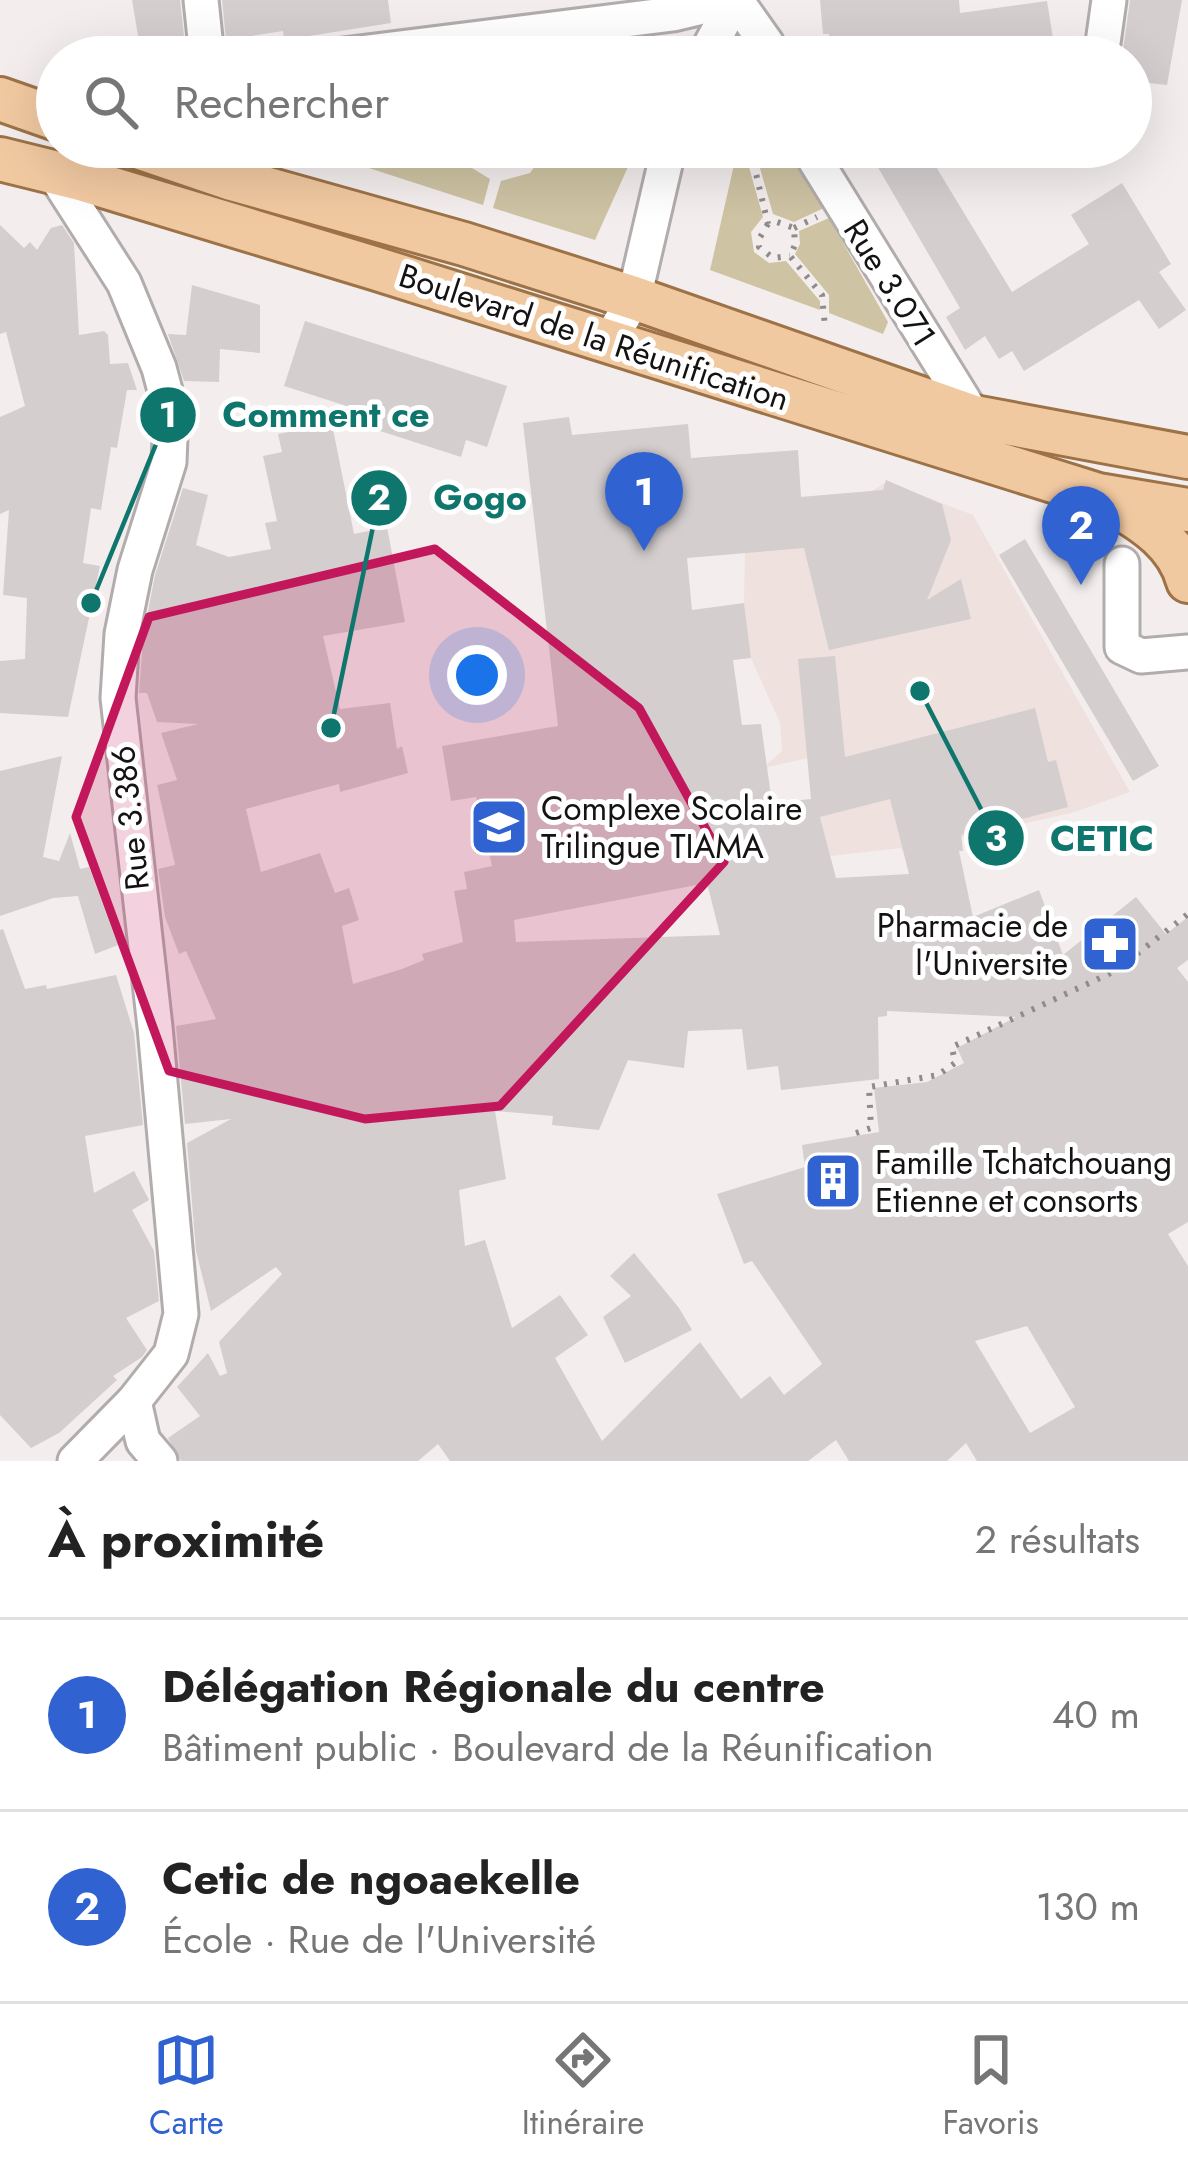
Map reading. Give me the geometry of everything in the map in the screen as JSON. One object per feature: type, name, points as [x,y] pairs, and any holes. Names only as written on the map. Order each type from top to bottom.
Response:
[{"type":"main road","points":[[0,99],[36,112]]},
{"type":"main road","name":"Boulevard de la Réunification","points":[[0,159],[1097,495],[1188,510]]},
{"type":"main road","name":"Boulevard de la Réunification","points":[[243,168],[825,362],[974,417],[1188,457]]},
{"type":"main road","points":[[1097,495],[1170,544],[1188,581]]},
{"type":"street","points":[[201,0],[205,36]]},
{"type":"street","points":[[496,36],[673,14],[734,0]]},
{"type":"street","points":[[715,36],[734,0]]},
{"type":"street","points":[[734,0],[761,36]]},
{"type":"street","points":[[1104,36],[1109,0]]},
{"type":"street","points":[[609,342],[634,298],[664,168]]},
{"type":"street","name":"Rue 3.071","points":[[820,168],[974,417]]},
{"type":"street","name":"Rue 3.386","points":[[52,172],[124,283],[159,368],[171,413],[169,462],[135,570],[122,634],[118,698],[181,1314],[171,1354],[75,1461]]},
{"type":"street","points":[[1122,564],[1122,647],[1141,656],[1188,652]]},
{"type":"street","points":[[134,1400],[143,1442],[160,1461]]},
{"type":"path","points":[[755,168],[768,224],[759,247],[773,258],[790,256]]},
{"type":"path","points":[[768,224],[794,228],[790,256]]},
{"type":"path","points":[[790,256],[826,303],[825,362]]},
{"type":"path","points":[[856,1133],[871,1128],[869,1087],[938,1076],[955,1064],[952,1047],[1114,971],[1188,914]]},
{"type":"highlighted area","points":[[435,549],[639,708],[724,862],[500,1106],[365,1119],[169,1071],[76,817],[149,617]]},
{"type":"shaded area","points":[[369,168],[472,168],[490,179],[483,205]]},
{"type":"shaded area","points":[[533,168],[627,168],[595,240],[493,208],[501,181]]},
{"type":"shaded area","points":[[733,168],[749,168],[763,217],[751,232],[754,252],[769,263],[786,261],[820,301],[820,310],[710,270]]},
{"type":"shaded area","points":[[760,168],[801,168],[824,208],[794,222],[773,214]]},
{"type":"shaded area","points":[[829,218],[888,322],[883,334],[829,313],[829,295],[795,254],[799,231]]},
{"type":"shaded area","points":[[886,482],[973,515],[1130,792],[1075,812],[903,851],[830,856],[820,817],[850,809],[836,752],[763,768],[782,751],[780,723],[751,658],[744,603],[745,553],[718,504],[872,491]]},
{"type":"building","points":[[132,0],[180,0],[184,36],[138,36]]},
{"type":"building","points":[[222,0],[388,0],[391,23],[309,36],[284,36],[283,31],[226,36]]},
{"type":"building","points":[[820,0],[959,0],[960,13],[1047,1],[1053,36],[829,36],[823,34]]},
{"type":"building","points":[[1130,0],[1182,0],[1167,85],[1152,83],[1152,36],[1125,36]]},
{"type":"building","points":[[878,168],[937,168],[1012,292],[1089,244],[1071,215],[1122,183],[1171,264],[1159,272],[1186,310],[1159,329],[1139,300],[1024,371],[1012,351],[999,359],[985,336],[965,350],[946,317],[960,308]]},
{"type":"building","points":[[0,225],[24,248],[30,242],[37,250],[51,228],[62,225],[74,243],[79,335],[104,331],[110,364],[128,363],[137,390],[127,390],[101,510],[91,508],[83,563],[100,566],[68,717],[0,713],[0,661],[25,659],[27,598],[3,595],[9,510],[0,514],[0,417],[25,406],[6,332],[0,334]]},
{"type":"building","points":[[192,285],[260,305],[260,353],[220,349],[219,382],[184,381],[168,334],[186,335]]},
{"type":"building","points":[[305,321],[507,386],[487,447],[466,440],[461,457],[349,421],[378,416],[284,386]]},
{"type":"building","points":[[569,417],[572,435],[688,424],[691,458],[798,450],[801,497],[883,490],[886,480],[942,504],[951,540],[927,600],[961,579],[971,619],[829,650],[804,548],[687,558],[692,610],[744,603],[751,658],[733,660],[742,725],[761,724],[772,803],[811,799],[798,659],[835,656],[845,757],[1035,708],[1048,762],[1056,760],[1068,807],[961,835],[963,851],[959,851],[973,917],[1039,890],[1063,955],[1136,897],[1166,934],[1188,917],[1188,960],[1177,968],[1188,982],[1188,1222],[1168,1234],[1188,1266],[1188,1461],[977,1461],[966,1443],[947,1461],[849,1461],[836,1440],[808,1461],[450,1461],[438,1444],[418,1461],[181,1461],[168,1438],[200,1416],[177,1387],[208,1353],[220,1376],[227,1373],[219,1342],[282,1274],[276,1267],[211,1311],[196,1251],[187,1143],[231,1119],[185,1124],[176,1026],[216,1019],[186,951],[179,954],[165,917],[158,869],[175,865],[157,785],[177,780],[161,733],[198,724],[157,722],[147,693],[139,693],[155,575],[183,488],[208,495],[196,545],[229,557],[271,549],[265,523],[277,521],[263,456],[282,452],[278,434],[332,424],[354,534],[387,527],[405,622],[323,636],[340,709],[390,703],[397,749],[402,746],[408,773],[340,792],[339,784],[246,809],[261,872],[320,853],[335,893],[349,888],[359,920],[342,926],[353,984],[463,942],[454,891],[467,889],[464,872],[492,866],[476,797],[451,801],[442,746],[558,726],[523,423]],"holes":[[[890,799],[909,874],[836,878],[820,817]],[[707,883],[720,935],[516,942],[514,920]],[[887,1011],[1016,1017],[957,1048],[964,1063],[927,1082],[874,1088],[879,1132],[802,1145],[805,1167],[717,1194],[744,1264],[752,1261],[822,1364],[784,1395],[770,1376],[741,1399],[700,1342],[602,1441],[555,1358],[588,1335],[560,1295],[512,1328],[485,1240],[465,1246],[459,1190],[506,1179],[495,1111],[553,1116],[552,1125],[599,1130],[628,1060],[684,1068],[688,1031],[742,1029],[747,1070],[778,1066],[781,1090],[879,1079],[878,1017],[887,1016]],[[1027,1326],[1075,1407],[1030,1433],[975,1341]]]},
{"type":"building","points":[[1025,539],[1159,766],[1133,781],[999,555]]},
{"type":"building","points":[[62,756],[43,857],[59,861],[70,833],[80,869],[89,867],[118,945],[95,954],[78,896],[53,898],[0,916],[0,771]]},
{"type":"building","points":[[3,929],[25,989],[116,975],[134,1033],[143,1125],[85,1136],[94,1193],[134,1171],[149,1200],[132,1210],[154,1251],[159,1301],[126,1318],[147,1350],[142,1357],[113,1376],[117,1380],[59,1433],[31,1448],[0,1415]]},
{"type":"building","points":[[634,1253],[692,1330],[625,1363],[603,1317],[631,1296],[610,1276]]},
{"type":"place","name":"Délégation Régionale du centre","points":[[644,551]]},
{"type":"place","name":"Cetic de ngoaekelle","points":[[1081,585]]},
{"type":"place","name":"Comment ce","points":[[91,603]]},
{"type":"place","name":"CETIC","points":[[920,691]]},
{"type":"place","name":"Gogo","points":[[331,728]]},
{"type":"place","name":"Complexe Scolaire Trilingue TIAMA","points":[[499,827]]},
{"type":"place","name":"Pharmacie de l'Universite","points":[[1110,944]]},
{"type":"place","name":"Famille Tchatchouang Etienne et consorts","points":[[833,1181]]}]
